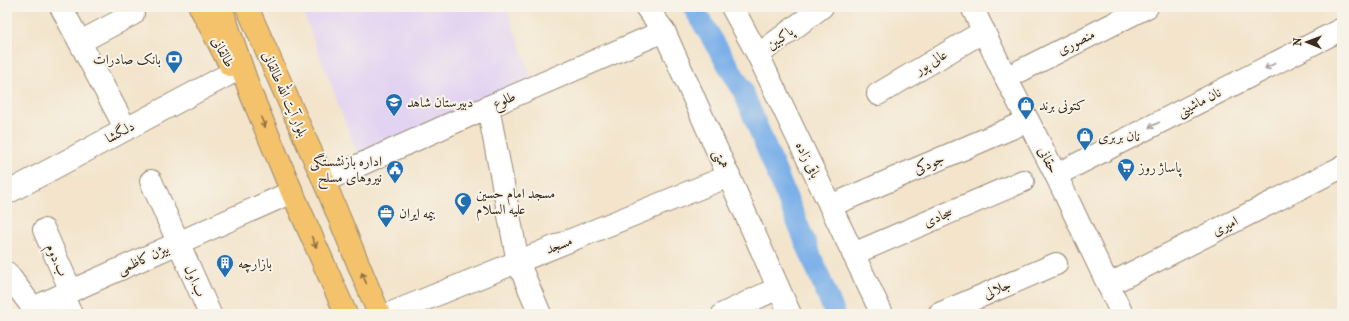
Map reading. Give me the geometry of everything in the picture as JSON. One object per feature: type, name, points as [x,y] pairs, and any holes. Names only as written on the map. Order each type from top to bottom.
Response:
[{"type":"main road","name":"طالقانی","points":[[200,7],[233,72],[251,94]]},
{"type":"main road","name":"بلوار آیت الله طالقانی","points":[[221,7],[251,94],[292,192],[346,314]]},
{"type":"main road","name":"بلوار آیت الله طالقانی","points":[[247,7],[324,181],[379,314]]},
{"type":"main road","points":[[264,7],[278,77]]},
{"type":"street","points":[[62,7],[126,129]]},
{"type":"street","name":"همتی","points":[[646,7],[664,31],[790,314]]},
{"type":"street","name":"باقی زاده","points":[[732,7],[758,54],[882,314]]},
{"type":"street","name":"پاکبین","points":[[758,54],[822,7]]},
{"type":"street","name":"حقانی","points":[[972,7],[1006,78],[1056,175],[1122,314]]},
{"type":"street","name":"منصوری","points":[[1006,78],[1147,7]]},
{"type":"street","points":[[80,42],[133,14]]},
{"type":"street","name":"نان ماشینی","points":[[1056,175],[1342,29]]},
{"type":"street","name":"طلوع","points":[[324,181],[488,107],[664,31]]},
{"type":"street","name":"عالی پور","points":[[878,94],[984,31]]},
{"type":"street","name":"دلگشا","points":[[7,193],[233,72]]},
{"type":"street","points":[[488,107],[518,262],[540,314]]},
{"type":"street","name":"جودکی","points":[[830,206],[1028,121]]},
{"type":"street","name":"امیری","points":[[1108,285],[1342,167]]},
{"type":"street","name":"مسجد","points":[[389,314],[728,176]]},
{"type":"street","name":"ب.اول","points":[[151,181],[210,314]]},
{"type":"street","name":"سجادی","points":[[853,254],[1023,181]]},
{"type":"street","name":"بیژن کاظمی","points":[[7,273],[33,308],[68,300],[179,243],[292,192]]},
{"type":"street","name":"ب.دوم","points":[[44,230],[68,300]]},
{"type":"street","name":"جلالی","points":[[939,314],[1056,264]]},
{"type":"street","points":[[723,314],[778,288]]},
{"type":"shaded area","name":"دبیرستان شاهد","points":[[301,7],[506,7],[532,79],[358,155]]},
{"type":"waterway","points":[[693,7],[742,89],[835,314]]},
{"type":"place","name":"بانک صادرات","points":[[174,74]]},
{"type":"place","name":"دبیرستان شاهد","points":[[394,117]]},
{"type":"place","name":"کتونی برند","points":[[1026,120]]},
{"type":"place","name":"نان بربری","points":[[1085,151]]},
{"type":"place","name":"پاساژ روز","points":[[1126,182]]},
{"type":"place","name":"اداره بازنشستگی نیروهای مسلح","points":[[395,184]]},
{"type":"place","name":"مسجد امام حسین علیه السلام","points":[[463,216]]},
{"type":"place","name":"بیمه ایران","points":[[386,228]]},
{"type":"place","name":"بازارچه","points":[[225,278]]}]
